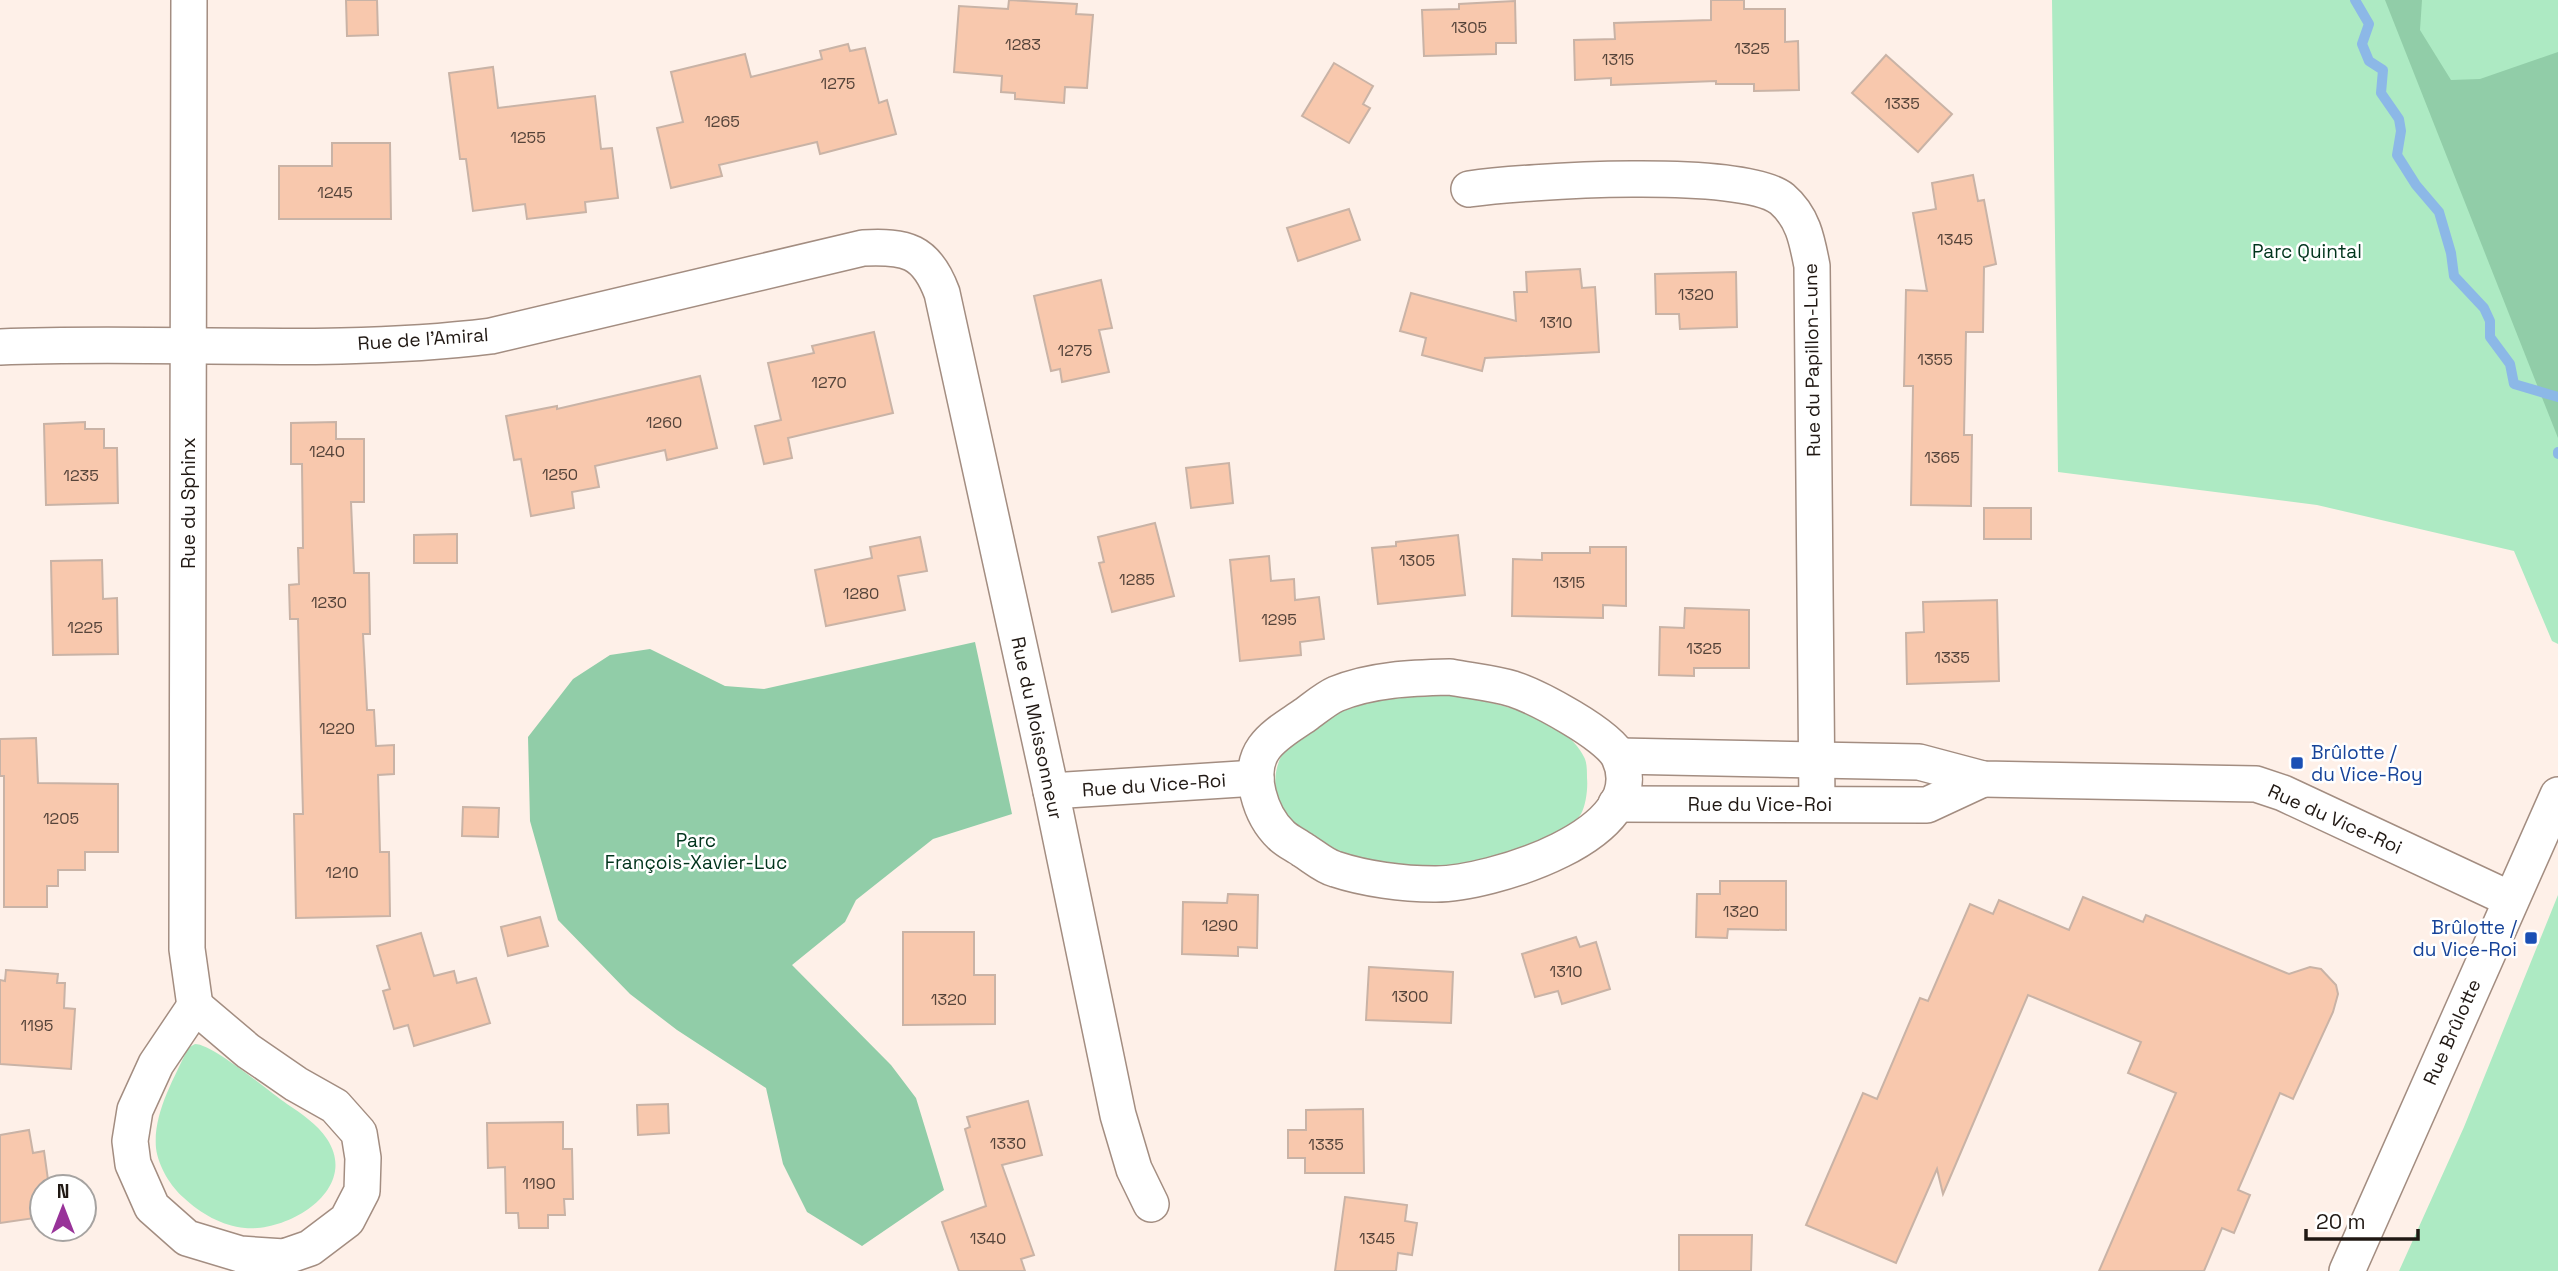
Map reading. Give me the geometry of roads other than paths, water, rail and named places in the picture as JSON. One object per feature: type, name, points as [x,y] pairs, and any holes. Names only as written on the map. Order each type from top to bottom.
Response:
[{"type":"street","name":"Rue du Sphinx","points":[[189,0],[187,949],[195,1006]]},
{"type":"street","name":"Rue du Papillon-Lune","points":[[1469,189],[1568,178],[1751,185],[1780,197],[1797,214],[1806,233],[1812,266],[1817,804]]},
{"type":"street","name":"Rue de l'Amiral","points":[[0,347],[100,343],[189,346],[440,342],[491,336],[863,248],[895,246],[918,256]]},
{"type":"street","name":"Rue du Moissonneur","points":[[918,256],[933,271],[942,293],[1051,791],[1118,1115],[1134,1168],[1151,1204]]},
{"type":"street","points":[[1450,677],[1513,689],[1561,711],[1604,741],[1619,756],[1624,780],[1616,804],[1585,837],[1537,863],[1496,876],[1436,884],[1332,869],[1281,836],[1262,808],[1256,778],[1262,750],[1279,733],[1334,695],[1376,682],[1416,678],[1450,677]]},
{"type":"street","name":"Rue du Vice-Roi","points":[[1619,756],[1919,762],[1983,779],[2256,784],[2283,793],[2510,899]]},
{"type":"street","name":"Rue du Vice-Roi","points":[[1051,791],[1256,778]]},
{"type":"street","name":"Rue du Vice-Roi","points":[[1616,804],[1927,805],[1983,779]]},
{"type":"street","name":"Rue Brûlotte","points":[[2347,1271],[2558,795]]},
{"type":"street","points":[[195,1006],[248,1051],[296,1084],[335,1106],[359,1133],[363,1158],[362,1191],[347,1220],[310,1248],[284,1257],[240,1254],[187,1238],[152,1207],[133,1164],[130,1141],[135,1111],[156,1063],[195,1006]]},
{"type":"waterway","points":[[2355,0],[2369,24],[2362,44],[2369,61],[2383,70],[2381,93],[2399,119],[2401,131],[2397,155],[2416,185],[2439,212],[2451,253],[2454,276],[2484,308],[2490,321],[2490,337],[2510,364],[2514,384],[2558,397]]},
{"type":"place","name":"Brûlotte / du Vice-Roy","points":[[2297,763]]},
{"type":"place","name":"Brûlotte / du Vice-Roi","points":[[2531,938]]},
{"type":"park label","name":"Parc Quintal","points":[[2307,251]]},
{"type":"park label","name":"Parc François-Xavier-Luc","points":[[696,851]]}]
